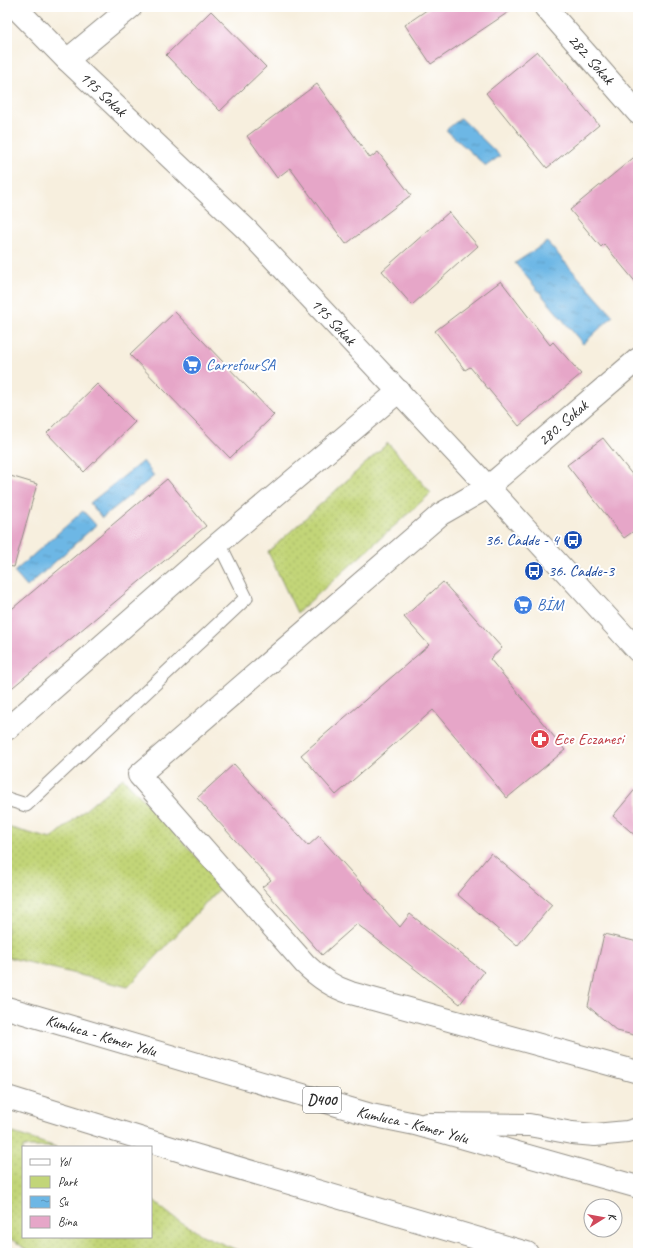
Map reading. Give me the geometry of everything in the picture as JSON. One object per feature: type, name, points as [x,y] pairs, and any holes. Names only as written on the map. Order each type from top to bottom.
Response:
[{"type":"main road","name":"195 Sokak","points":[[15,7],[67,60],[247,230],[399,391],[638,650]]},
{"type":"main road","points":[[67,60],[131,7]]},
{"type":"main road","name":"282. Sokak","points":[[545,7],[638,113]]},
{"type":"main road","name":"280. Sokak","points":[[638,359],[488,487],[441,514],[139,775],[305,964],[325,982],[350,993],[638,1072]]},
{"type":"main road","points":[[7,729],[219,543],[399,391]]},
{"type":"main road","name":"Kumluca - Kemer Yolu","points":[[13,1009],[371,1115],[416,1124],[638,1187]]},
{"type":"main road","points":[[9,1098],[516,1251]]},
{"type":"main road","points":[[416,1124],[529,1125],[572,1133],[595,1135],[627,1132],[638,1129]]},
{"type":"lane","points":[[7,799],[26,805],[246,598],[219,543]]},
{"type":"green space","points":[[388,443],[431,493],[297,613],[268,552]]},
{"type":"green space","points":[[123,778],[223,885],[128,987],[7,957],[7,827],[51,839]]},
{"type":"green space","points":[[7,1131],[53,1146],[22,1146],[22,1238],[152,1238],[152,1200],[173,1217],[202,1235],[244,1253],[29,1253],[19,1244],[7,1237]]},
{"type":"water","points":[[461,118],[500,156],[486,166],[446,130]]},
{"type":"water","points":[[547,242],[613,316],[583,344],[515,263]]},
{"type":"water","points":[[143,461],[154,476],[102,518],[90,503]]},
{"type":"water","points":[[83,511],[96,525],[27,587],[14,572]]},
{"type":"building","points":[[431,7],[516,7],[431,64],[405,25]]},
{"type":"building","points":[[211,11],[266,67],[220,111],[166,55]]},
{"type":"building","points":[[537,51],[599,125],[547,168],[486,93]]},
{"type":"building","points":[[317,84],[370,158],[378,152],[411,195],[346,244],[290,168],[277,178],[247,136]]},
{"type":"building","points":[[638,154],[638,285],[604,244],[601,247],[570,210]]},
{"type":"building","points":[[449,212],[478,246],[412,305],[382,271]]},
{"type":"building","points":[[501,281],[550,345],[553,342],[581,374],[519,426],[470,367],[465,370],[435,331]]},
{"type":"building","points":[[175,312],[274,415],[230,458],[130,355]]},
{"type":"building","points":[[97,384],[135,422],[84,472],[47,433]]},
{"type":"building","points":[[603,438],[638,482],[638,528],[624,538],[567,465]]},
{"type":"building","points":[[7,475],[37,484],[14,567],[7,566]]},
{"type":"building","points":[[167,479],[206,526],[7,692],[7,613]]},
{"type":"building","points":[[443,582],[502,648],[490,659],[565,750],[507,798],[433,710],[336,795],[301,755],[429,645],[404,617]]},
{"type":"building","points":[[234,764],[308,846],[319,836],[400,927],[410,914],[484,972],[460,1004],[357,924],[322,955],[262,887],[271,880],[197,798]]},
{"type":"building","points":[[638,786],[638,838],[613,816]]},
{"type":"building","points":[[491,853],[552,905],[517,946],[457,894]]},
{"type":"building","points":[[604,934],[638,942],[638,1036],[617,1031],[588,1006]]},
{"type":"place","name":"CarrefourSA","points":[[192,365]]},
{"type":"place","name":"36. Cadde - 4","points":[[573,540]]},
{"type":"place","name":"36. Cadde-3","points":[[534,571]]},
{"type":"place","name":"BİM","points":[[523,605]]},
{"type":"place","name":"Ece Eczanesi","points":[[540,739]]}]
